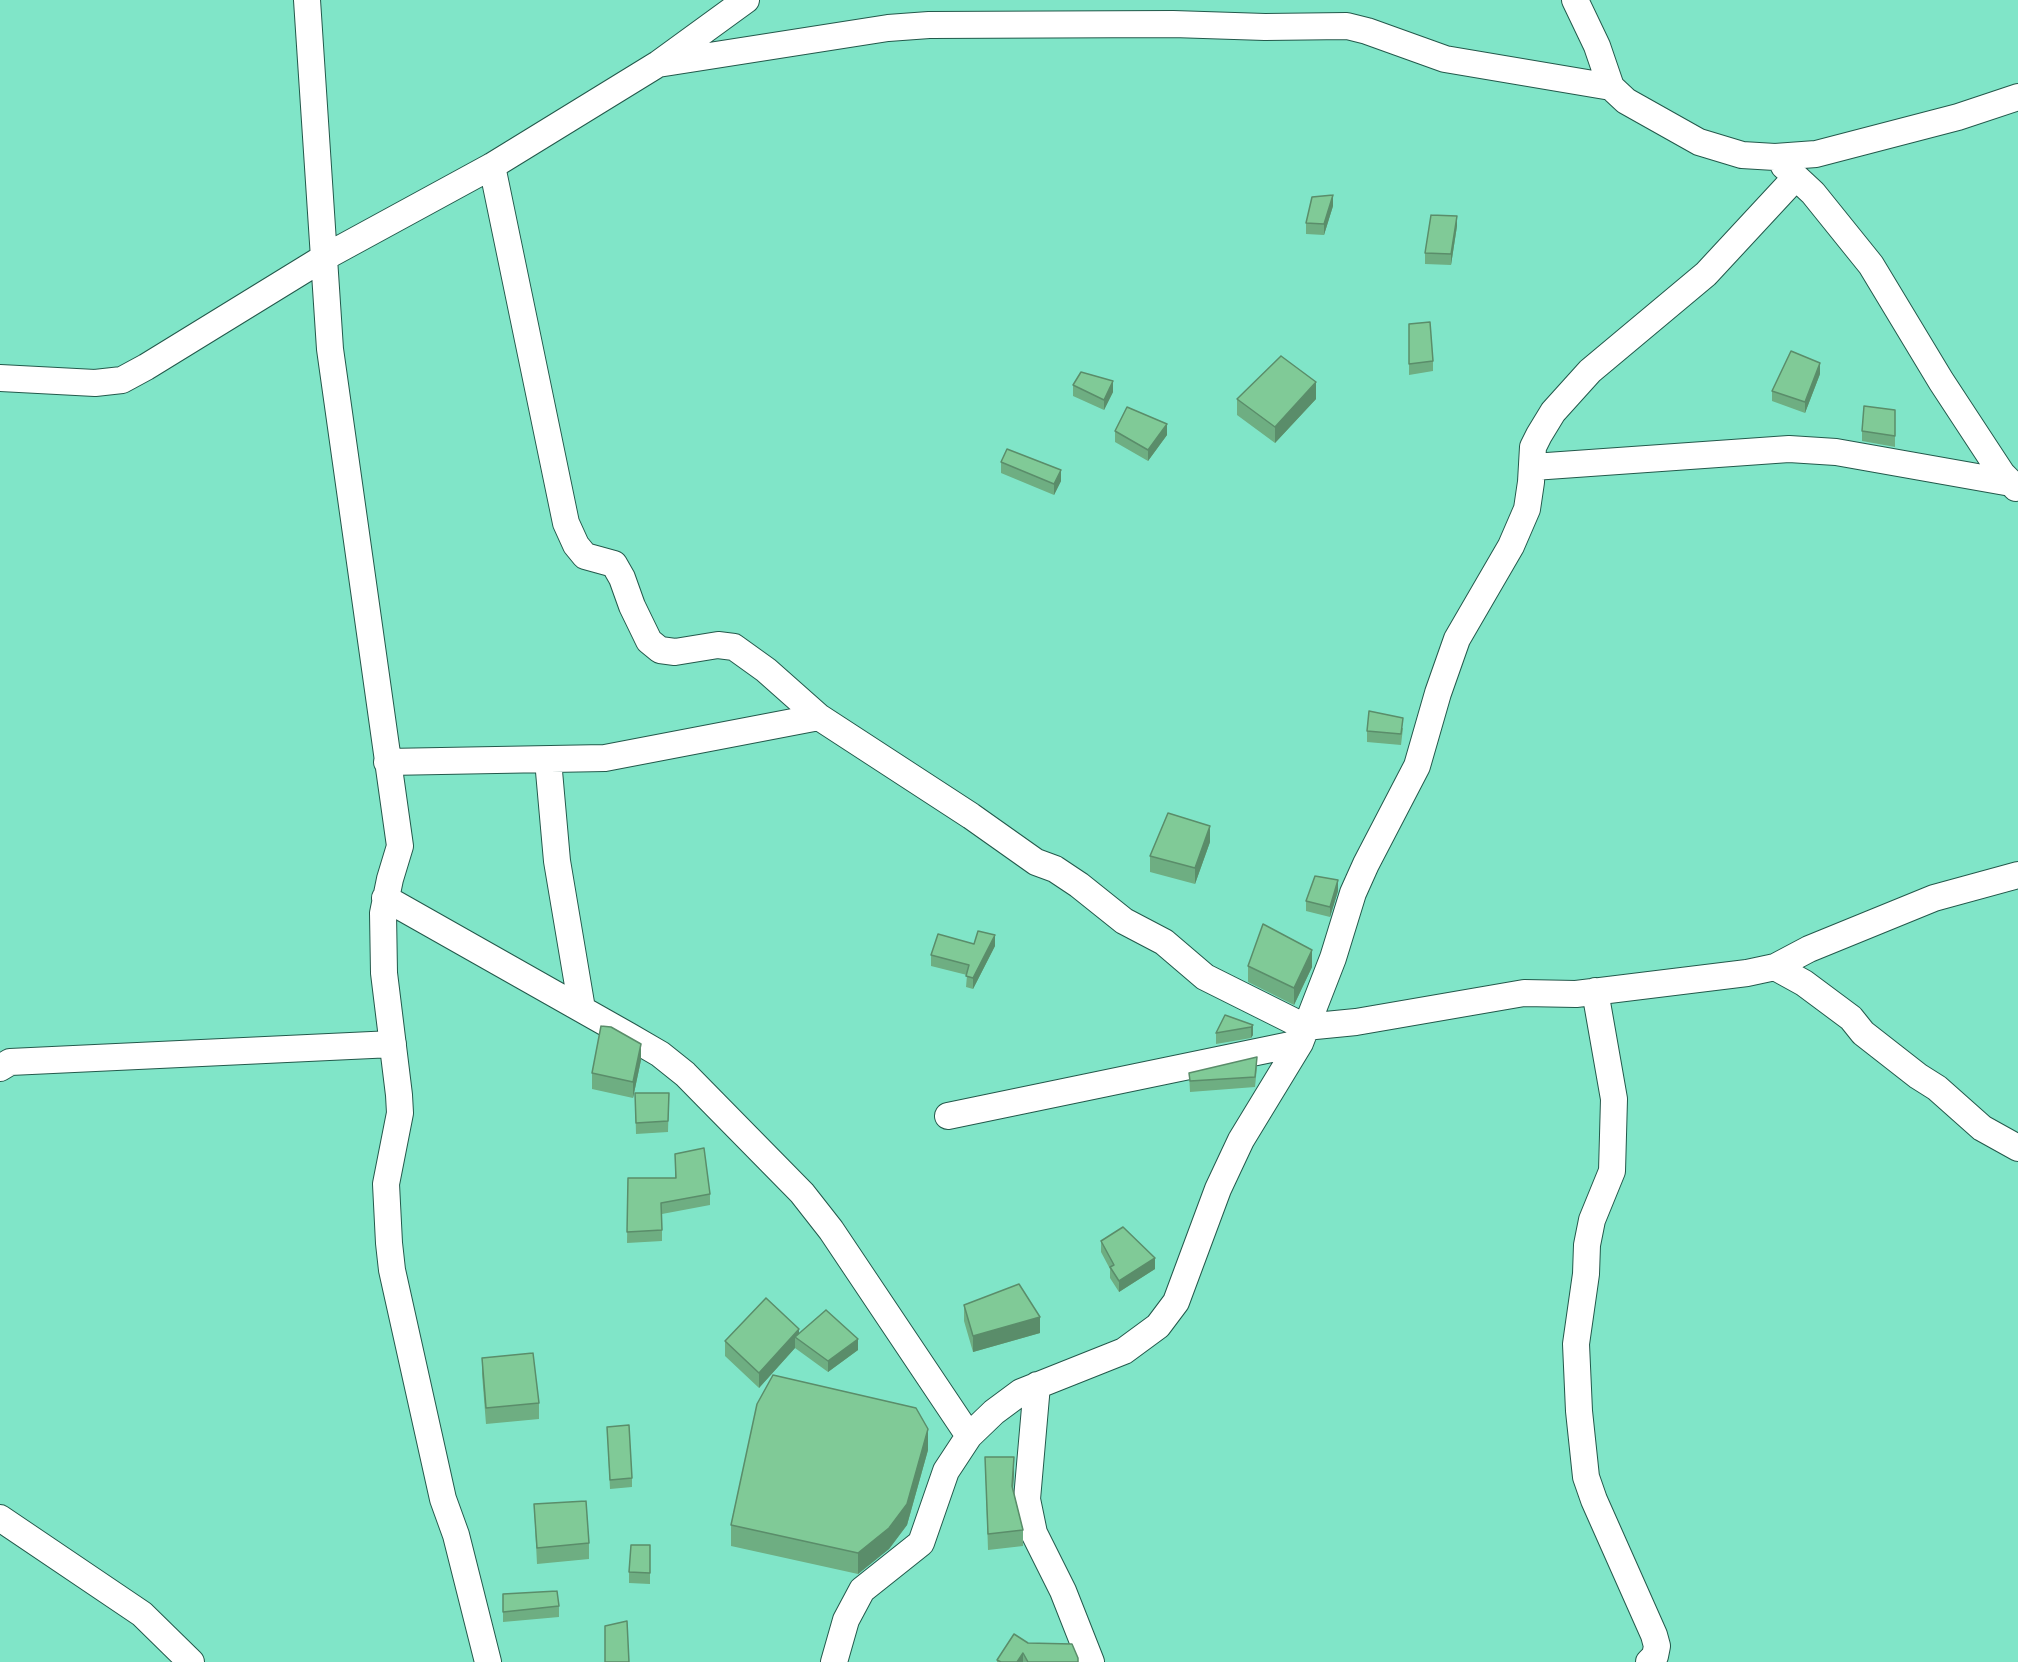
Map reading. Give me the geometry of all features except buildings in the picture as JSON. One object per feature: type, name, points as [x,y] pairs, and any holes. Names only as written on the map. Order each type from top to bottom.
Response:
[{"type":"street","points":[[307,0],[330,349],[400,846],[383,913],[384,973],[400,1113],[387,1184],[389,1243],[392,1270],[443,1499],[456,1535],[488,1662]]},
{"type":"street","points":[[0,378],[95,384],[122,380],[325,257],[492,166],[658,64],[746,0]]},
{"type":"street","points":[[1575,0],[1598,46],[1611,87],[1626,101],[1699,142],[1742,155],[1775,158],[1816,154],[1958,117],[2018,97]]},
{"type":"street","points":[[658,64],[888,28],[929,25],[1347,26],[1445,59],[1611,87]]},
{"type":"street","points":[[1775,158],[1813,193],[1871,265],[1941,381],[2002,474],[2014,487]]},
{"type":"street","points":[[492,166],[566,523],[576,545],[585,556],[614,564],[648,641],[660,650],[675,652],[718,645],[734,647],[766,670],[819,717],[1036,862],[1055,869],[1079,885],[1124,921],[1164,942],[1205,977],[1303,1035]]},
{"type":"street","points":[[834,1662],[846,1620],[862,1590],[921,1543],[946,1471],[969,1436],[994,1412],[1021,1392],[1125,1351],[1158,1326],[1176,1302],[1218,1190],[1241,1140],[1303,1035],[1333,958],[1361,874],[1417,766],[1438,693],[1457,639],[1510,546],[1527,509],[1533,467],[1533,447],[1539,435],[1553,412],[1590,371],[1706,274],[1796,177]]},
{"type":"street","points":[[1533,467],[1789,449],[1836,452],[2014,487]]},
{"type":"street","points":[[387,762],[605,758],[819,717]]},
{"type":"street","points":[[548,760],[556,861],[582,1009]]},
{"type":"street","points":[[948,1116],[1356,1022],[1524,993],[1576,994],[1747,973],[1775,967],[1809,949],[1934,898],[2018,875]]},
{"type":"street","points":[[385,898],[660,1054],[686,1074],[802,1194],[831,1230],[969,1436]]},
{"type":"street","points":[[1775,967],[1804,983],[1851,1018],[1863,1033],[1937,1088],[1982,1128],[2018,1148]]},
{"type":"street","points":[[1595,991],[1614,1099],[1612,1171],[1592,1220],[1587,1245],[1586,1274],[1576,1344],[1580,1423],[1586,1477],[1594,1500],[1654,1635],[1657,1646],[1655,1656],[1649,1662]]},
{"type":"street","points":[[0,1068],[10,1062],[393,1044]]},
{"type":"street","points":[[1037,1385],[1027,1499],[1034,1533],[1063,1591],[1091,1662]]},
{"type":"street","points":[[0,1518],[142,1614],[191,1662]]}]
